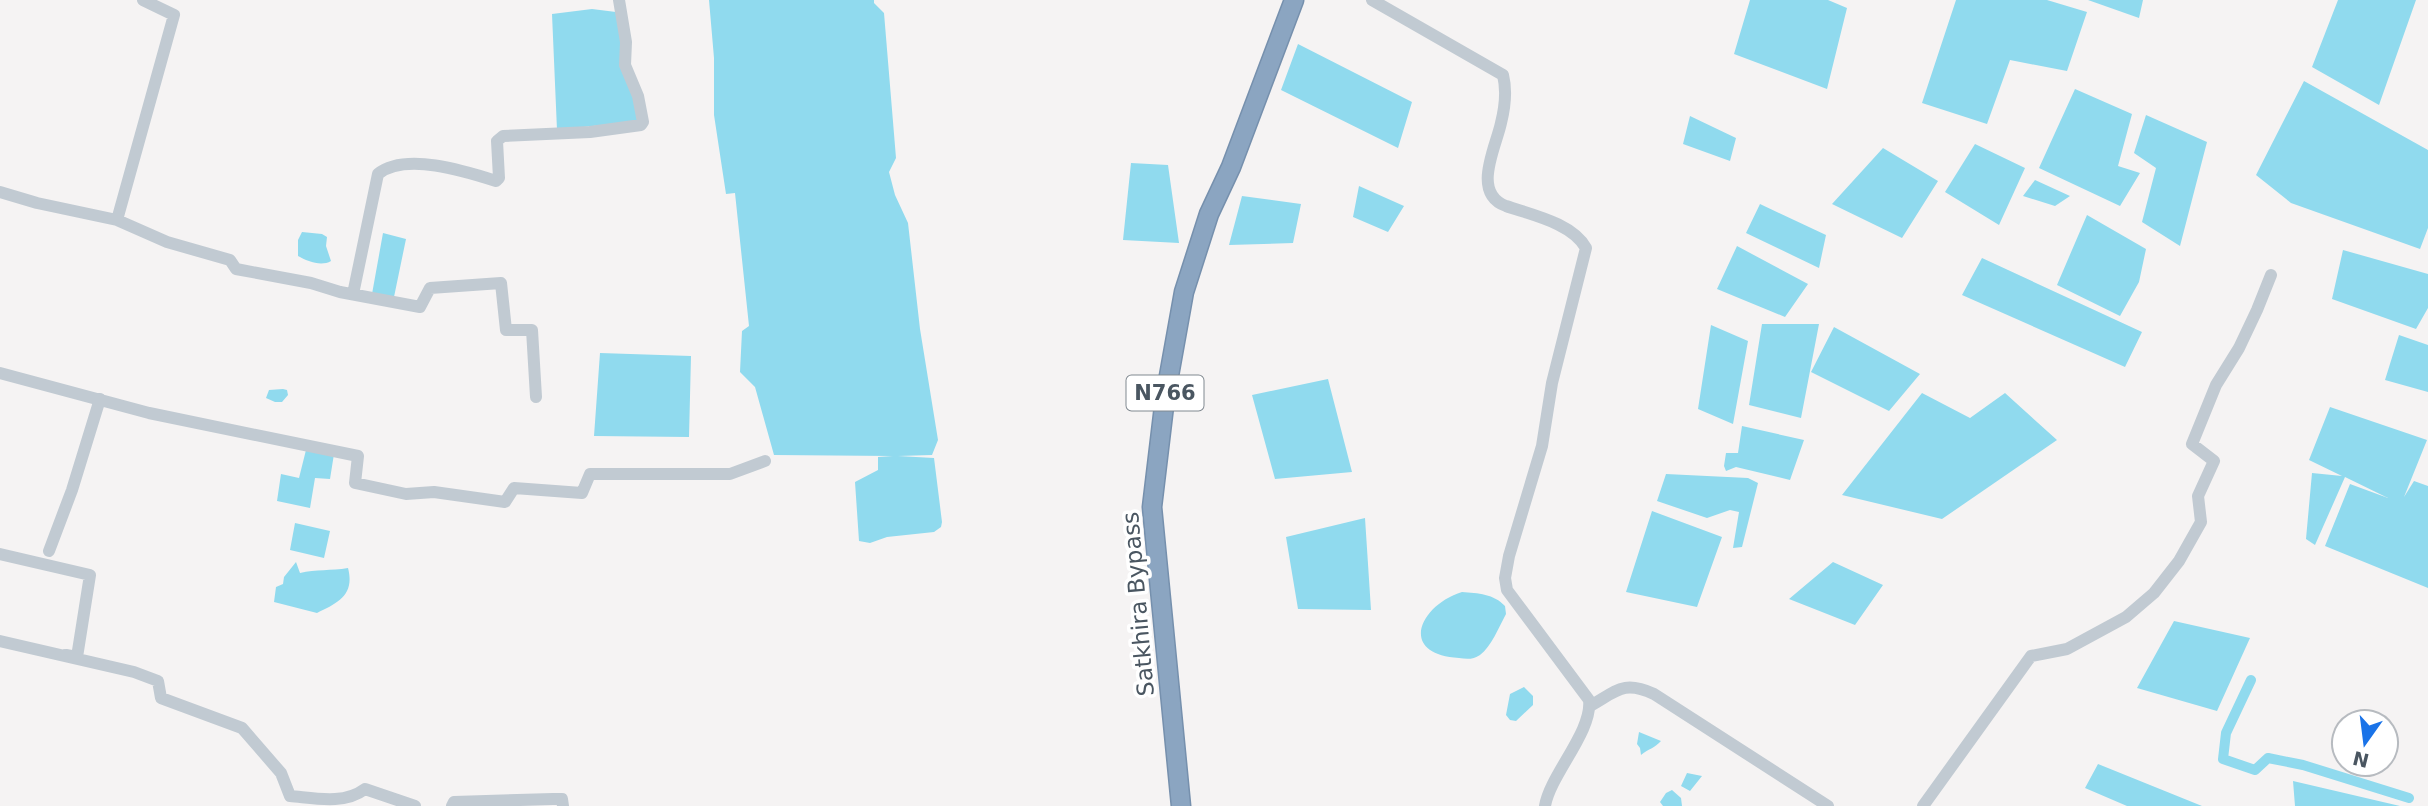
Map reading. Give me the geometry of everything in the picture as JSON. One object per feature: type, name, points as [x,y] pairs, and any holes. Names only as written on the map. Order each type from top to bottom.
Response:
[{"type":"highway","name":"Satkhira Bypass","points":[[1181,806],[1153,507],[1165,397],[1184,292],[1209,214],[1231,167],[1294,0]]},
{"type":"street","points":[[117,220],[174,15],[142,0]]},
{"type":"street","points":[[353,294],[378,174],[385,168],[401,163],[460,170],[496,181],[499,178],[497,141],[503,136],[590,132],[641,125],[643,122],[638,96],[625,65],[626,42],[619,0]]},
{"type":"street","points":[[1372,0],[1503,75],[1506,90],[1501,122],[1488,170],[1489,189],[1500,204],[1562,227],[1580,238],[1586,248],[1552,383],[1542,446],[1508,556],[1505,578],[1507,590],[1589,700],[1590,706],[1583,727],[1545,806]]},
{"type":"street","points":[[0,191],[37,203],[117,220],[167,242],[230,260],[236,269],[420,307],[430,288],[501,283],[506,330],[532,330],[536,397]]},
{"type":"street","points":[[1923,806],[2031,656],[2067,649],[2126,617],[2154,593],[2179,561],[2201,522],[2198,496],[2214,461],[2192,444],[2216,385],[2239,348],[2270,275]]},
{"type":"street","points":[[0,373],[149,413],[358,456],[355,483],[405,494],[435,492],[505,502],[514,488],[582,493],[590,474],[730,474],[765,461]]},
{"type":"street","points":[[49,551],[72,490],[100,399]]},
{"type":"street","points":[[0,554],[90,575],[77,657],[59,654]]},
{"type":"street","points":[[0,641],[134,672],[158,681],[161,698],[242,728],[281,773],[286,801],[344,802],[365,789],[415,806]]},
{"type":"street","points":[[1590,706],[1626,686],[1639,687],[1828,806]]},
{"type":"street","points":[[452,806],[454,802],[562,799],[563,806]]},
{"type":"water","points":[[709,0],[874,0],[884,13],[896,158],[889,172],[895,195],[908,223],[920,329],[938,440],[932,455],[898,456],[934,458],[942,522],[941,527],[934,532],[887,537],[870,543],[859,541],[855,482],[878,470],[878,457],[893,456],[774,455],[755,387],[740,372],[742,331],[749,326],[735,193],[726,194],[714,115],[714,58]]},
{"type":"water","points":[[1750,0],[1828,0],[1847,8],[1827,89],[1734,54]]},
{"type":"water","points":[[1956,0],[2047,0],[2087,12],[2067,71],[2010,60],[1987,124],[1922,103]]},
{"type":"water","points":[[2088,0],[2143,0],[2139,18]]},
{"type":"water","points":[[2338,0],[2416,0],[2379,105],[2312,67]]},
{"type":"water","points":[[592,9],[616,12],[638,121],[557,130],[552,14]]},
{"type":"water","points":[[1298,44],[1412,102],[1398,148],[1281,90]]},
{"type":"water","points":[[2304,81],[2428,150],[2428,228],[2420,249],[2291,203],[2256,175]]},
{"type":"water","points":[[2075,89],[2132,114],[2118,166],[2140,173],[2120,206],[2039,168]]},
{"type":"water","points":[[2146,115],[2207,142],[2180,246],[2142,222],[2156,168],[2134,153]]},
{"type":"water","points":[[1690,116],[1736,138],[1730,161],[1683,144]]},
{"type":"water","points":[[1975,144],[2025,168],[1999,225],[1945,192]]},
{"type":"water","points":[[1883,148],[1938,181],[1902,238],[1832,204]]},
{"type":"water","points":[[1131,163],[1168,165],[1179,243],[1123,240]]},
{"type":"water","points":[[2035,180],[2070,196],[2055,206],[2023,196]]},
{"type":"water","points":[[1359,186],[1404,206],[1388,232],[1353,217]]},
{"type":"water","points":[[1242,196],[1301,204],[1293,243],[1229,245]]},
{"type":"water","points":[[1760,204],[1826,235],[1819,268],[1746,233]]},
{"type":"water","points":[[2087,215],[2146,249],[2139,282],[2120,316],[2057,285]]},
{"type":"water","points":[[302,232],[327,237],[326,246],[331,261],[319,263],[298,256],[298,240]]},
{"type":"water","points":[[383,233],[406,239],[394,297],[372,294]]},
{"type":"water","points":[[1737,246],[1808,284],[1785,317],[1717,289]]},
{"type":"water","points":[[2343,250],[2428,274],[2428,308],[2416,329],[2332,299]]},
{"type":"water","points":[[1982,258],[2142,332],[2125,367],[1962,295]]},
{"type":"water","points":[[1762,324],[1819,324],[1801,418],[1749,405]]},
{"type":"water","points":[[1711,325],[1748,341],[1733,424],[1698,409]]},
{"type":"water","points":[[1834,327],[1920,374],[1889,411],[1811,372]]},
{"type":"water","points":[[2399,335],[2428,345],[2428,392],[2385,380]]},
{"type":"water","points":[[600,353],[691,356],[689,437],[594,436]]},
{"type":"water","points":[[1328,379],[1352,472],[1275,479],[1252,395]]},
{"type":"water","points":[[269,390],[287,390],[288,395],[282,402],[266,398]]},
{"type":"water","points":[[1922,393],[1970,418],[2005,393],[2057,440],[1942,519],[1842,495]]},
{"type":"water","points":[[2330,407],[2427,440],[2404,497],[2414,481],[2428,486],[2428,588],[2325,546],[2350,484],[2388,498],[2345,477],[2315,545],[2306,539],[2312,473],[2342,476],[2309,460]]},
{"type":"water","points":[[1742,426],[1804,440],[1790,480],[1736,467],[1726,471],[1726,453],[1738,453]]},
{"type":"water","points":[[306,450],[334,454],[330,479],[315,478],[310,508],[277,501],[281,474],[299,478]]},
{"type":"water","points":[[1666,474],[1748,478],[1758,483],[1742,547],[1733,548],[1739,512],[1730,510],[1707,518],[1657,501]]},
{"type":"water","points":[[1652,511],[1722,537],[1697,607],[1626,592]]},
{"type":"water","points":[[1365,518],[1371,610],[1298,609],[1286,537]]},
{"type":"water","points":[[295,523],[330,531],[324,558],[290,550]]},
{"type":"water","points":[[296,562],[300,573],[348,568],[350,577],[347,591],[332,606],[317,613],[274,602],[276,587],[283,584],[284,577]]},
{"type":"water","points":[[1833,562],[1883,585],[1855,625],[1789,599]]},
{"type":"water","points":[[1462,592],[1491,597],[1505,606],[1506,614],[1491,642],[1480,655],[1472,658],[1440,655],[1427,648],[1422,639],[1426,618],[1435,607]]},
{"type":"water","points":[[2174,621],[2250,638],[2217,711],[2137,688]]},
{"type":"water","points":[[1524,687],[1533,696],[1533,705],[1516,721],[1510,720],[1506,715],[1510,694]]},
{"type":"water","points":[[1639,732],[1661,741],[1641,755],[1637,744]]},
{"type":"water","points":[[2098,764],[2202,806],[2127,806],[2085,788]]},
{"type":"water","points":[[1687,773],[1702,776],[1690,791],[1681,786]]},
{"type":"water","points":[[2293,781],[2400,806],[2295,806]]},
{"type":"water","points":[[1672,790],[1681,798],[1682,806],[1663,806],[1660,802],[1666,793]]},
{"type":"waterway","points":[[2251,680],[2226,733],[2223,759],[2255,770],[2268,758],[2303,765],[2409,798]]}]
